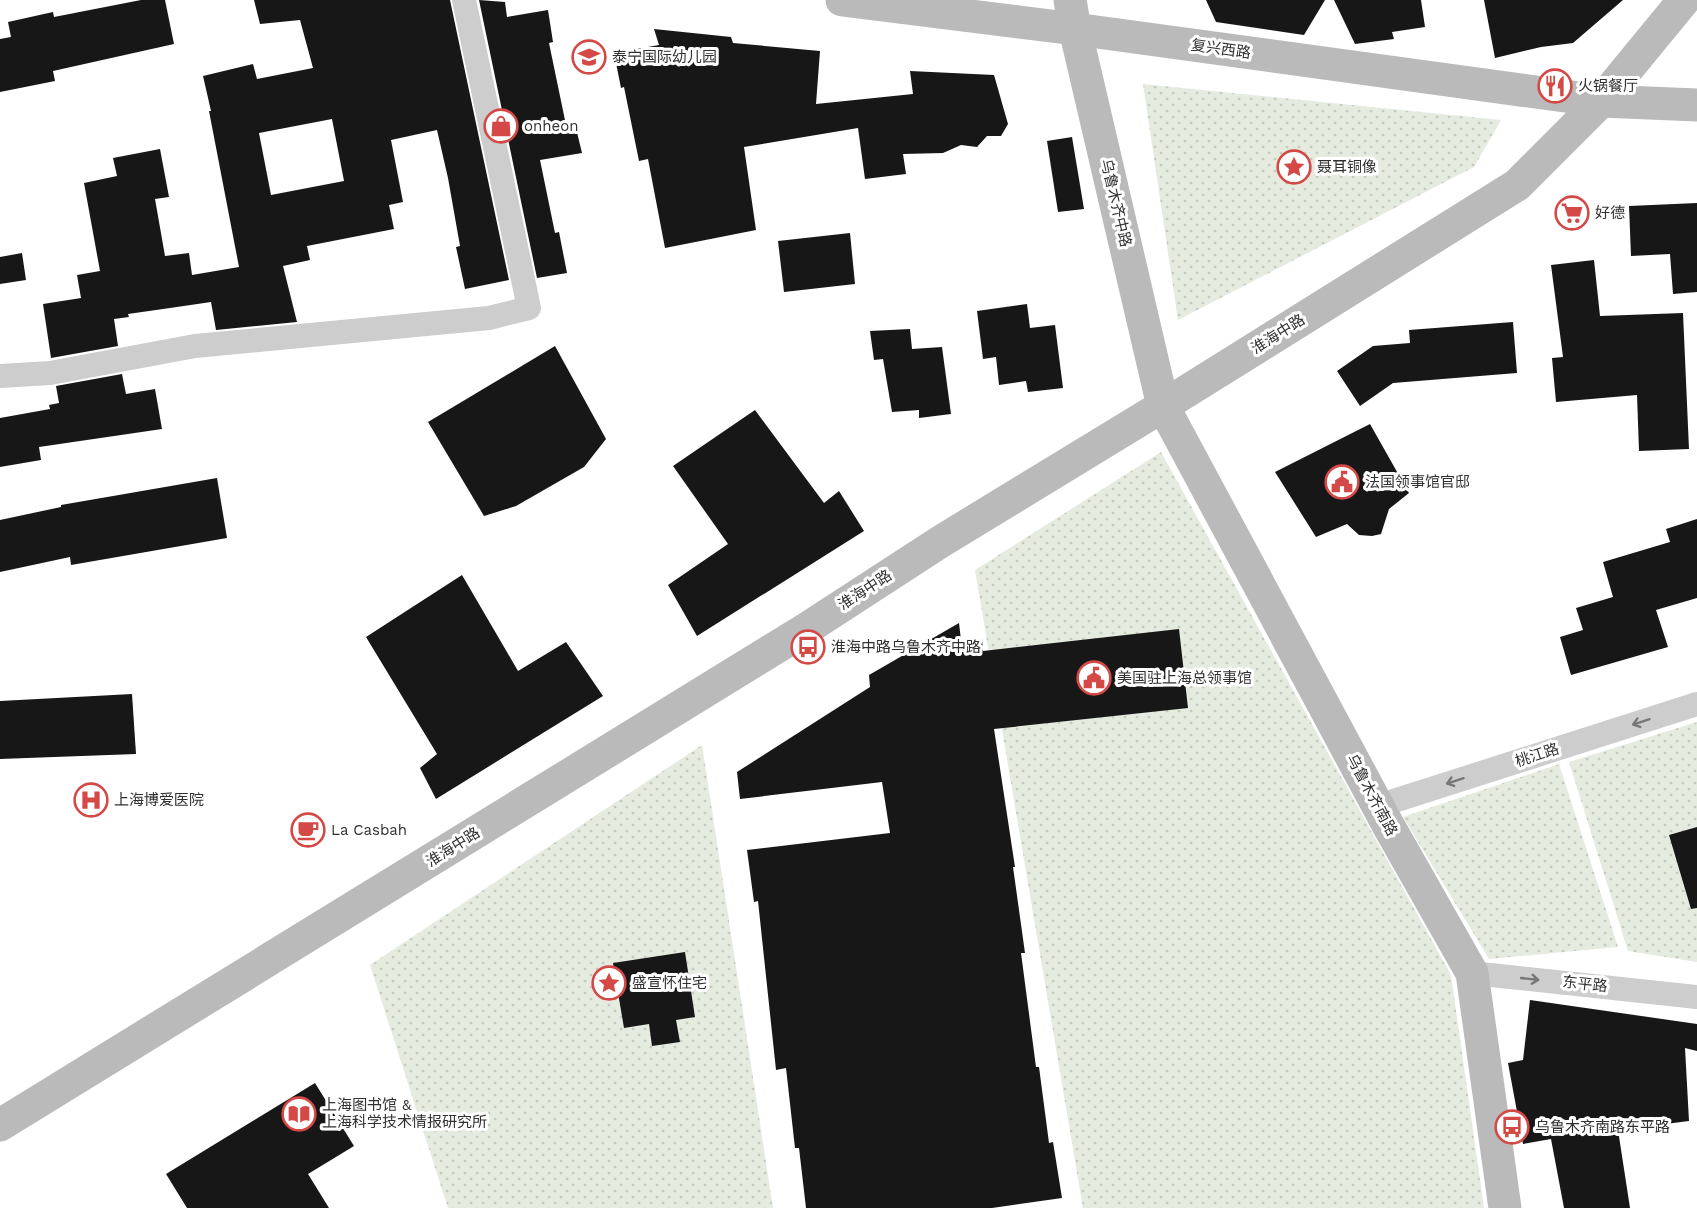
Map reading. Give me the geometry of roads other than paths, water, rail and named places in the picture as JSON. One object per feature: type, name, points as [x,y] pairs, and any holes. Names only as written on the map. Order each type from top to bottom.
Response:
[{"type":"main road","name":"复兴西路","points":[[842,0],[1072,14],[1601,102],[1697,105]]},
{"type":"main road","name":"淮海中路","points":[[0,1125],[803,631],[940,542],[1517,185],[1601,102],[1684,0]]},
{"type":"main road","name":"乌鲁木齐中路","points":[[1072,14],[1163,406]]},
{"type":"main road","name":"乌鲁木齐南路","points":[[1163,406],[1378,806],[1472,973],[1505,1208]]},
{"type":"street","points":[[0,376],[50,373],[195,346],[489,318],[529,308],[464,0]]},
{"type":"street","name":"桃江路","points":[[1378,806],[1697,704]]},
{"type":"street","name":"东平路","points":[[1472,973],[1697,997]]},
{"type":"place","name":"泰宁国际幼儿园","points":[[589,57]]},
{"type":"place","name":"火锅餐厅","points":[[1555,86]]},
{"type":"place","name":"onheon","points":[[501,126]]},
{"type":"place","name":"聂耳铜像","points":[[1294,167]]},
{"type":"place","name":"好德","points":[[1572,213]]},
{"type":"place","name":"法国领事馆官邸","points":[[1342,482]]},
{"type":"place","name":"淮海中路乌鲁木齐中路","points":[[808,647]]},
{"type":"place","name":"美国驻上海总领事馆","points":[[1094,678]]},
{"type":"place","name":"上海博爱医院","points":[[91,800]]},
{"type":"place","name":"La Casbah","points":[[308,830]]},
{"type":"place","name":"盛宣怀住宅","points":[[609,983]]},
{"type":"place","name":"上海图书馆 & 上海科学技术情报研究所","points":[[299,1114]]},
{"type":"place","name":"乌鲁木齐南路东平路","points":[[1512,1127]]}]
